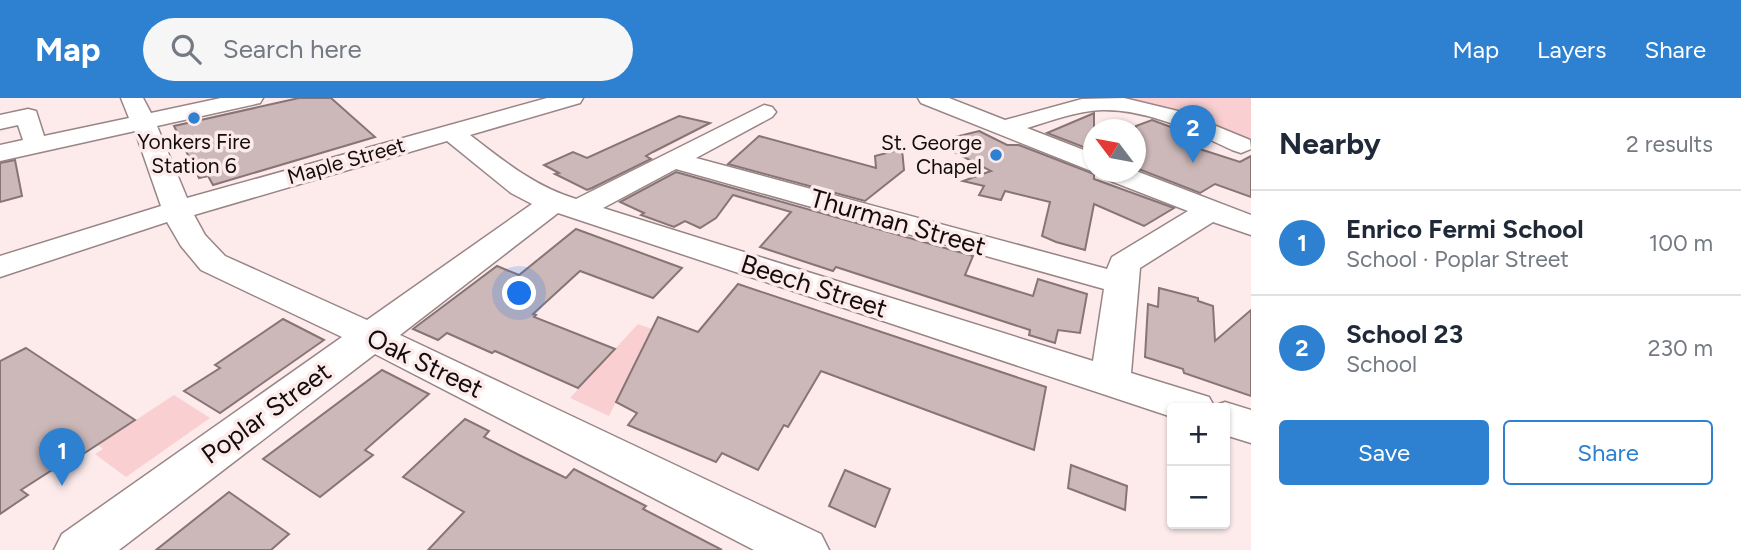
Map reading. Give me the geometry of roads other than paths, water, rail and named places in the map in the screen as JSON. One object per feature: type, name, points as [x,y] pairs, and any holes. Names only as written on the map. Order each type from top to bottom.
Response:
[{"type":"street","points":[[0,151],[137,110],[252,98]]},
{"type":"street","name":"Maple Street","points":[[0,267],[175,211],[572,98]]},
{"type":"street","points":[[929,98],[1083,160]]},
{"type":"street","points":[[968,114],[1036,98]]},
{"type":"street","points":[[1004,128],[1101,103],[1157,113],[1203,127],[1241,145]]},
{"type":"street","name":"Oak Street","points":[[137,110],[159,158],[175,211],[200,251],[213,263],[371,336],[803,550]]},
{"type":"street","name":"Poplar Street","points":[[80,550],[371,336],[565,206],[674,160],[764,113]]},
{"type":"street","points":[[0,122],[28,116],[32,135]]},
{"type":"street","name":"Beech Street","points":[[450,131],[521,187],[565,206],[1178,403]]},
{"type":"street","name":"Thurman Street","points":[[674,160],[1122,284]]},
{"type":"street","points":[[1139,182],[1251,226]]},
{"type":"street","points":[[1110,381],[1124,264],[1212,210]]},
{"type":"street","points":[[1230,420],[1251,426]]},
{"type":"place","name":"Yonkers Fire Station 6","points":[[194,118]]},
{"type":"place","name":"St. George Chapel","points":[[996,155]]},
{"type":"place","name":"School 23","points":[[1193,163]]},
{"type":"place","name":"Enrico Fermi School","points":[[62,486]]}]
